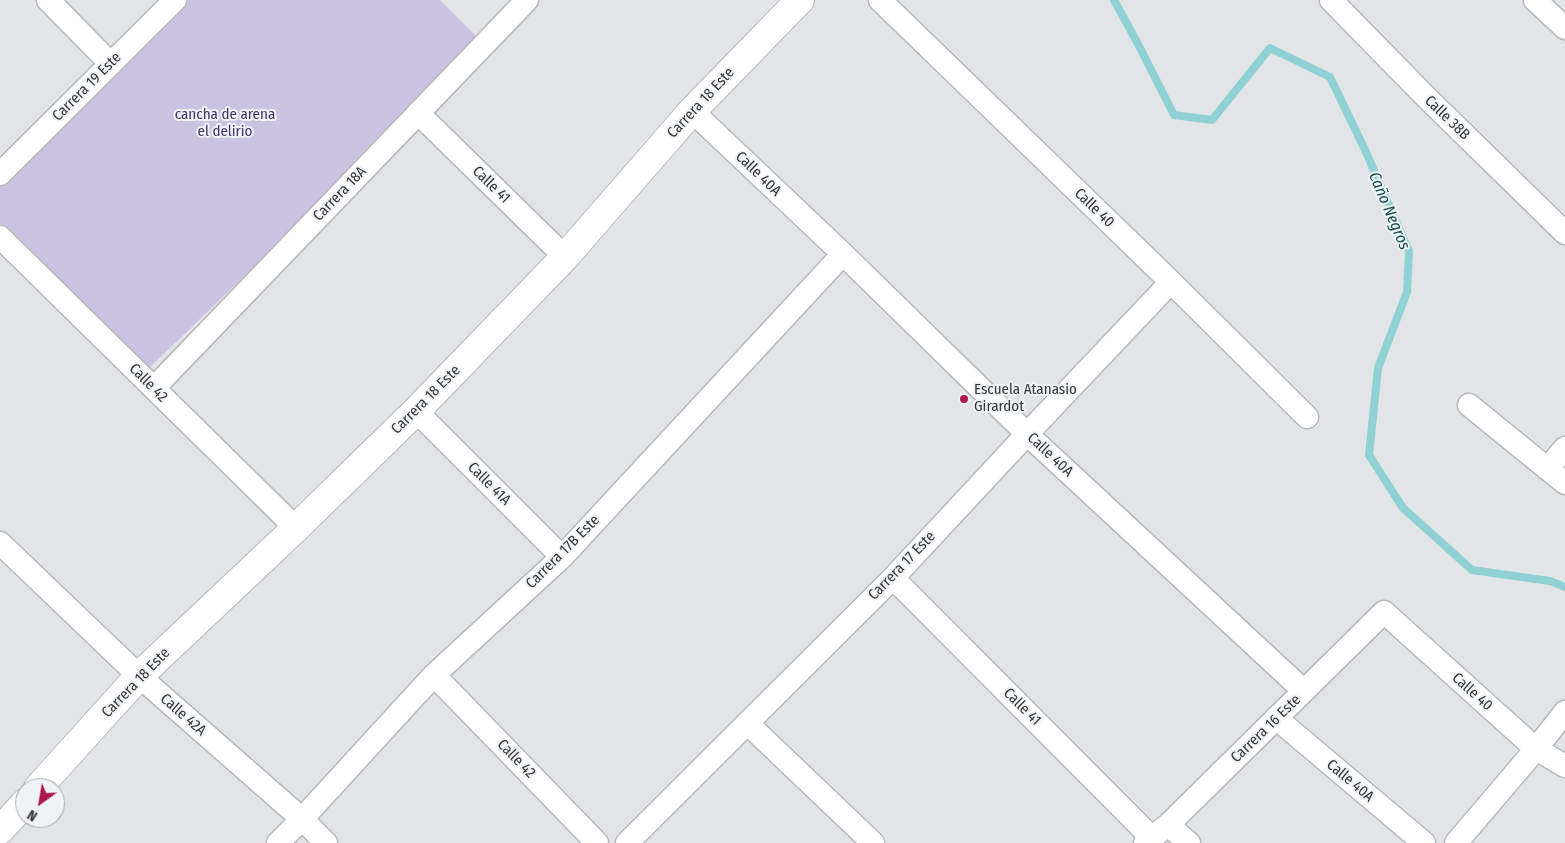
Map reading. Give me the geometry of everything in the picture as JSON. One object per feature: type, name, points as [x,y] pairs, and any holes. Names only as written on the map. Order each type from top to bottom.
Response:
[{"type":"street","points":[[48,0],[111,64]]},
{"type":"street","name":"Carrera 19 Este","points":[[0,174],[175,0]]},
{"type":"street","name":"Carrera 18A","points":[[154,388],[527,0]]},
{"type":"street","name":"Carrera 18 Este","points":[[47,778],[139,676],[296,528],[416,411],[565,257],[692,111],[800,0]]},
{"type":"street","name":"Calle 40","points":[[880,0],[1171,282],[1307,417]]},
{"type":"street","name":"Calle 38B","points":[[1331,0],[1427,98],[1565,233]]},
{"type":"street","points":[[1535,0],[1565,28]]},
{"type":"street","name":"Calle 40A","points":[[692,111],[1027,434],[1304,691]]},
{"type":"street","name":"Calle 41","points":[[418,113],[565,257]]},
{"type":"street","name":"Calle 42","points":[[0,237],[296,528]]},
{"type":"street","name":"Carrera 17B Este","points":[[278,843],[434,675],[562,557],[842,254]]},
{"type":"street","name":"Carrera 17 Este","points":[[627,843],[893,578],[1171,282]]},
{"type":"street","points":[[1469,405],[1565,483]]},
{"type":"street","name":"Calle 41A","points":[[416,411],[562,557]]},
{"type":"street","points":[[1547,469],[1565,448]]},
{"type":"street","name":"Calle 42A","points":[[0,543],[139,676],[302,819],[326,843]]},
{"type":"street","name":"Calle 41","points":[[893,578],[1155,835],[1189,843]]},
{"type":"street","name":"Calle 40","points":[[1384,612],[1536,749],[1565,766]]},
{"type":"street","name":"Carrera 16 Este","points":[[1155,835],[1384,612]]},
{"type":"street","name":"Calle 42","points":[[434,675],[597,843]]},
{"type":"street","points":[[1456,843],[1565,712]]},
{"type":"street","name":"Calle 40A","points":[[1276,718],[1424,843]]},
{"type":"street","points":[[747,722],[873,843]]},
{"type":"street","points":[[2,824],[15,812]]},
{"type":"green space","name":"cancha de arena el delirio","points":[[174,0],[440,0],[484,44],[141,376],[0,237],[0,174]]},
{"type":"waterway","name":"Caño Negros","points":[[1114,0],[1174,115],[1212,120],[1270,48],[1330,77],[1366,152],[1409,251],[1407,292],[1378,368],[1369,455],[1403,508],[1472,570],[1550,581],[1565,587]]},
{"type":"place","name":"Escuela Atanasio Girardot","points":[[964,399]]}]
